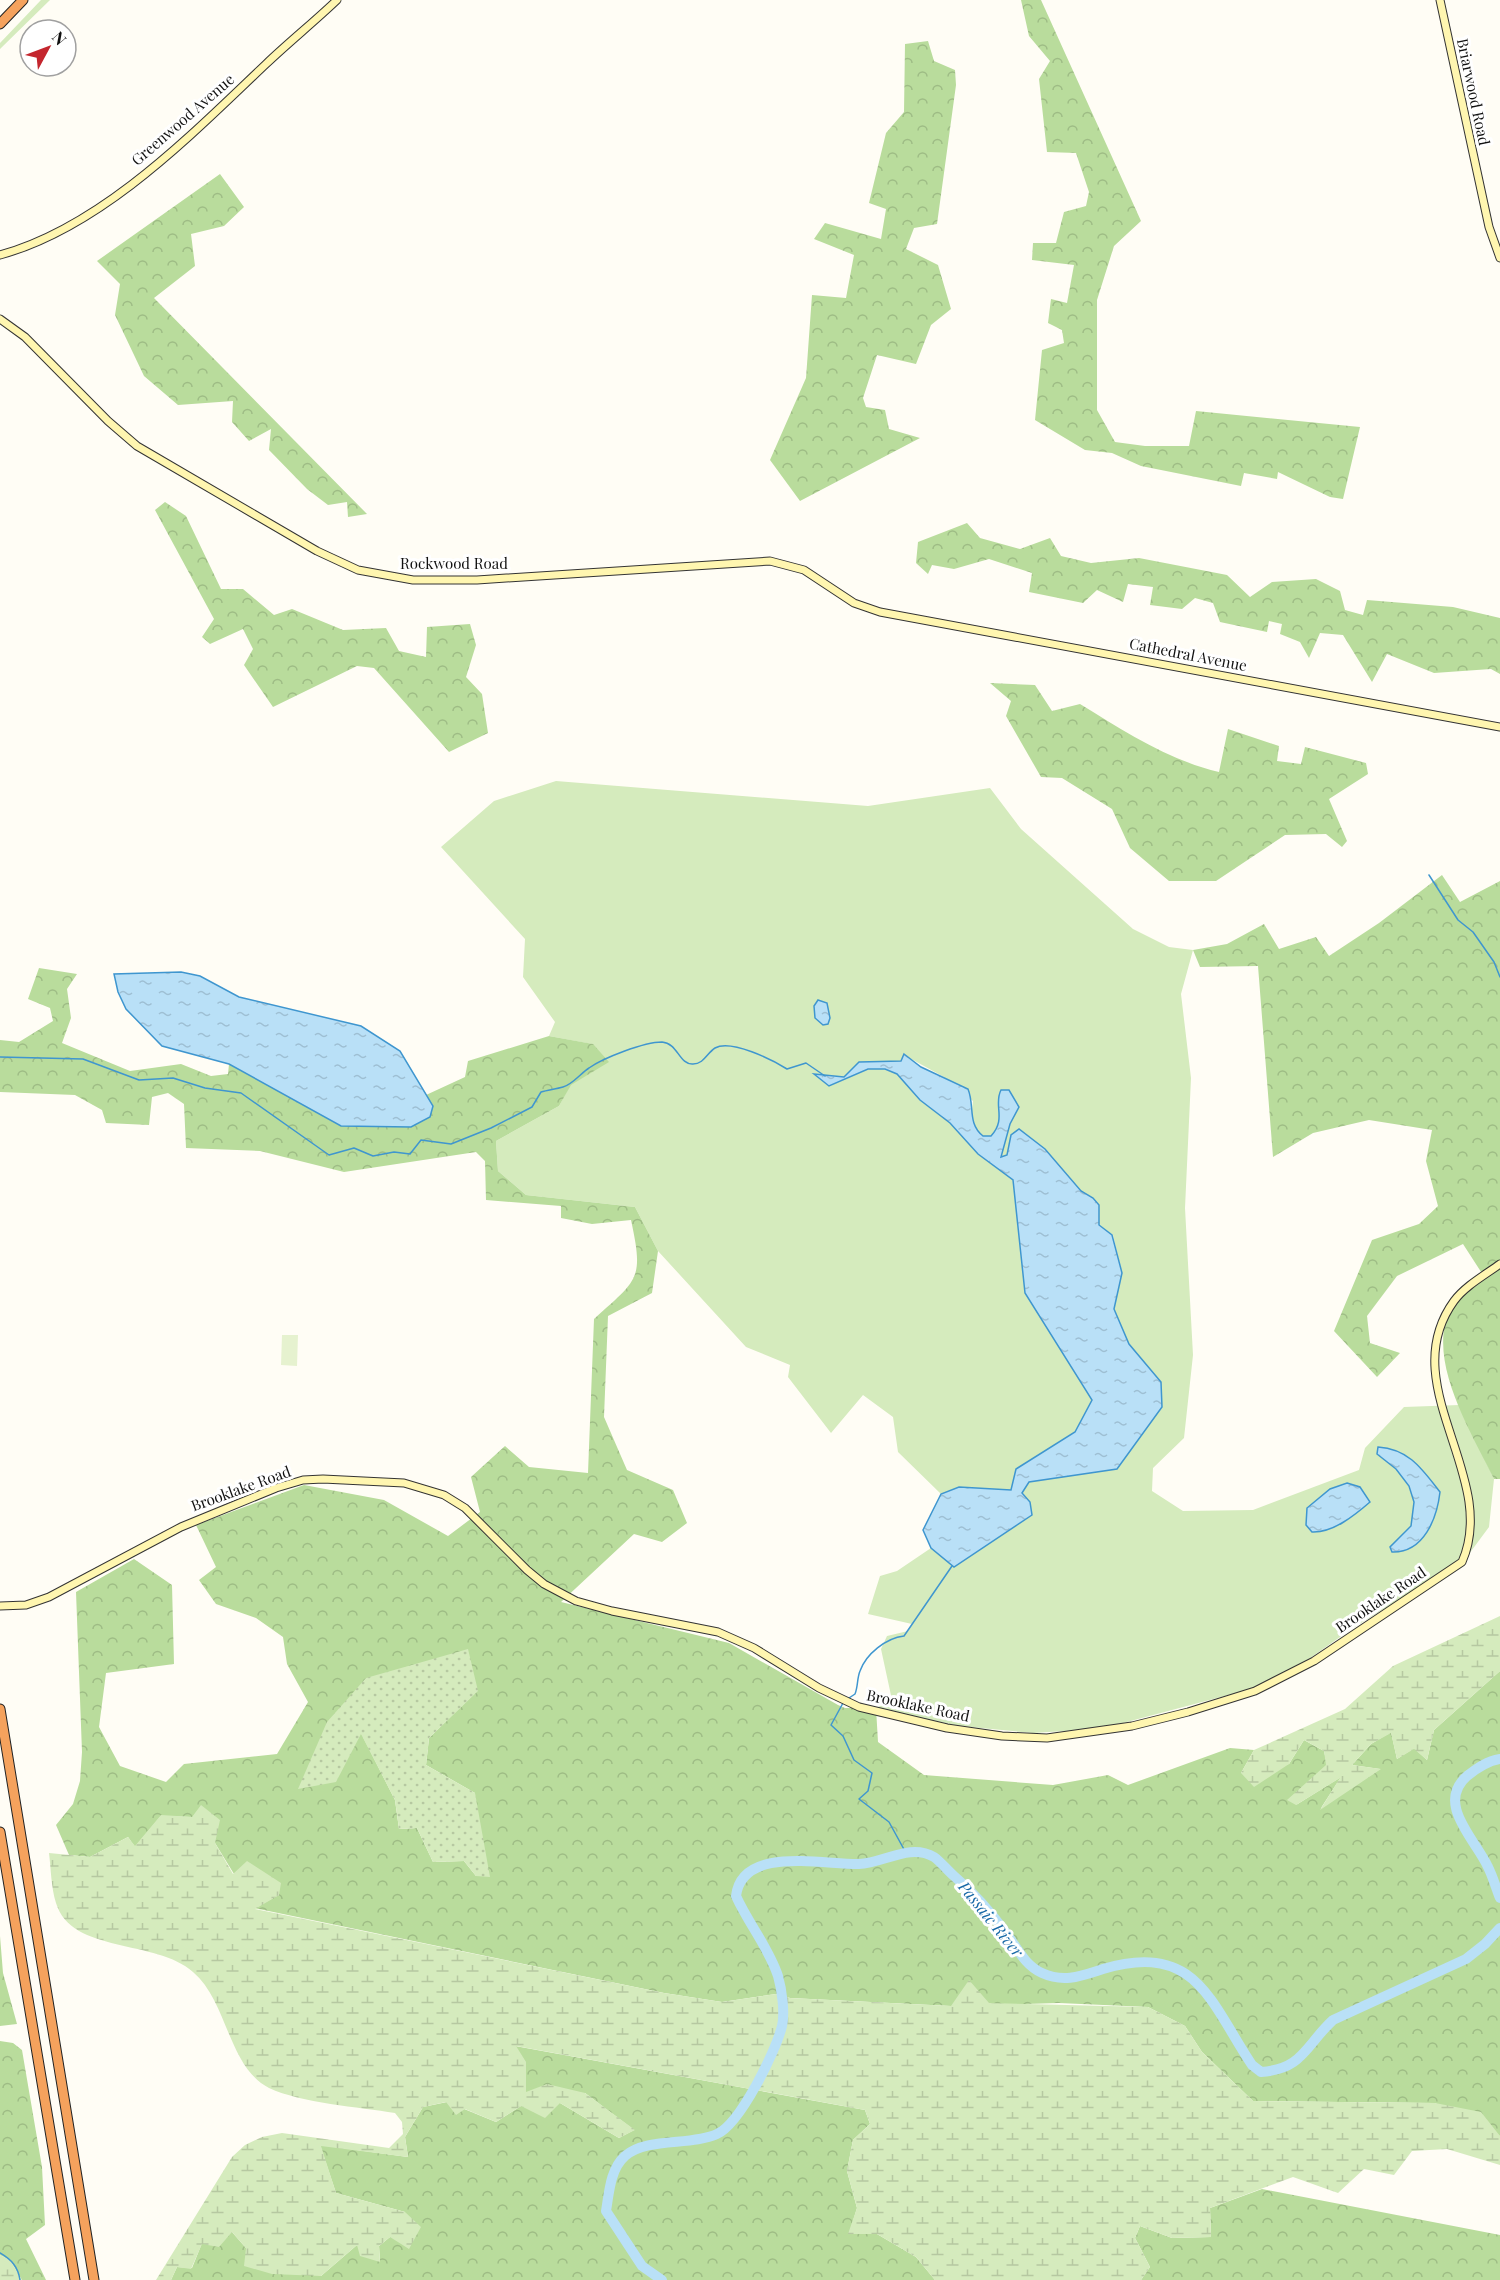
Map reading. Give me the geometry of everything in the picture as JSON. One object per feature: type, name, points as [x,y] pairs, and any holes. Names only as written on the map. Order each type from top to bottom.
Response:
[{"type":"highway","points":[[0,24],[23,0]]},
{"type":"highway","points":[[0,1709],[94,2280]]},
{"type":"highway","points":[[0,1832],[75,2280]]},
{"type":"street","name":"Greenwood Avenue","points":[[0,255],[39,242],[68,227],[142,174],[202,126],[338,0]]},
{"type":"street","name":"Briarwood Road","points":[[1440,0],[1489,227],[1500,258]]},
{"type":"street","name":"Rockwood Road","points":[[0,319],[25,337],[108,421],[137,446],[317,551],[358,570],[413,580],[477,580],[770,561],[804,570],[854,603],[870,609]]},
{"type":"street","name":"Cathedral Avenue","points":[[870,609],[1500,727]]},
{"type":"street","points":[[1444,1362],[1443,1330],[1449,1308],[1461,1294],[1500,1264]]},
{"type":"street","name":"Brooklake Road","points":[[0,1606],[15,1606],[49,1597],[181,1527],[291,1484],[322,1479],[404,1483],[444,1495],[465,1508],[527,1570],[561,1594],[592,1606],[717,1632],[754,1648],[840,1700],[947,1728],[1025,1737],[1082,1735],[1155,1721],[1220,1703],[1284,1678],[1314,1661],[1462,1562],[1474,1550]]},
{"type":"green space","points":[[41,0],[50,0],[32,18],[24,18]]},
{"type":"green space","points":[[1021,0],[1041,0],[1141,221],[1114,246],[1097,300],[1097,410],[1115,442],[1145,446],[1189,446],[1196,411],[1360,427],[1343,499],[1330,497],[1278,472],[1277,479],[1244,473],[1241,486],[1141,466],[1112,453],[1085,450],[1035,420],[1042,350],[1064,343],[1062,330],[1048,323],[1051,299],[1067,303],[1074,265],[1032,260],[1033,243],[1056,243],[1064,212],[1086,206],[1089,192],[1076,153],[1047,152],[1039,79],[1050,61],[1029,36]]},
{"type":"green space","points":[[18,24],[18,31],[0,49],[0,43]]},
{"type":"green space","points":[[928,41],[934,61],[955,70],[956,85],[937,224],[914,228],[906,249],[938,265],[951,309],[931,325],[916,364],[877,355],[863,398],[866,407],[885,410],[889,429],[920,438],[800,501],[770,460],[806,378],[812,295],[846,298],[854,255],[814,239],[825,223],[881,239],[886,209],[869,203],[886,133],[904,112],[905,44]]},
{"type":"green space","points":[[220,174],[244,207],[224,226],[191,234],[195,266],[154,298],[367,514],[348,517],[347,502],[328,505],[307,489],[269,450],[271,429],[249,441],[232,422],[233,401],[178,405],[144,376],[115,315],[120,284],[97,261]]},
{"type":"green space","points":[[165,502],[186,516],[221,589],[243,589],[274,615],[292,609],[343,630],[386,628],[399,651],[426,657],[427,627],[470,624],[476,645],[466,677],[482,694],[488,733],[449,752],[374,668],[357,666],[273,707],[244,665],[253,649],[243,629],[210,644],[202,637],[214,619],[155,510]]},
{"type":"green space","points":[[967,523],[980,538],[1020,549],[1050,538],[1061,556],[1091,563],[1139,558],[1227,575],[1250,597],[1272,582],[1316,579],[1340,591],[1345,610],[1363,615],[1367,600],[1453,607],[1500,618],[1500,674],[1491,669],[1434,673],[1387,654],[1372,682],[1343,635],[1320,633],[1309,658],[1300,642],[1280,634],[1282,624],[1269,621],[1267,632],[1220,622],[1213,603],[1195,598],[1182,609],[1150,605],[1153,587],[1128,584],[1123,602],[1097,590],[1083,603],[1029,592],[1032,573],[989,559],[954,569],[932,565],[928,574],[916,563],[918,542]]},
{"type":"green space","points":[[990,683],[1035,685],[1052,711],[1080,704],[1164,752],[1219,772],[1228,729],[1279,746],[1277,761],[1301,764],[1305,747],[1366,763],[1368,774],[1329,799],[1347,841],[1342,847],[1326,834],[1285,835],[1216,881],[1169,881],[1130,848],[1112,809],[1062,778],[1041,777],[1006,716],[1011,701]]},
{"type":"green space","points":[[556,781],[868,806],[990,788],[1021,829],[1133,929],[1169,947],[1193,950],[1181,994],[1191,1078],[1185,1208],[1193,1355],[1184,1438],[1153,1468],[1152,1491],[1183,1511],[1253,1510],[1359,1470],[1365,1448],[1404,1407],[1459,1405],[1494,1479],[1489,1527],[1466,1558],[1353,1628],[1303,1663],[1251,1689],[1123,1723],[1081,1730],[1033,1733],[959,1726],[876,1708],[892,1700],[881,1649],[887,1636],[908,1631],[912,1624],[868,1614],[880,1576],[897,1571],[931,1548],[954,1567],[1032,1515],[1030,1502],[1022,1493],[1029,1482],[1117,1469],[1160,1382],[1129,1344],[1114,1309],[1122,1273],[1113,1235],[1099,1225],[1098,1205],[1093,1198],[1081,1191],[1045,1149],[1025,1133],[1011,1135],[1007,1155],[1000,1157],[1010,1124],[1019,1107],[1009,1090],[999,1093],[1000,1116],[995,1131],[991,1136],[983,1136],[973,1120],[973,1101],[944,1077],[904,1055],[901,1061],[859,1062],[844,1077],[815,1074],[829,1086],[868,1069],[885,1069],[897,1074],[920,1100],[950,1123],[978,1154],[1013,1180],[1025,1293],[1092,1400],[1075,1432],[1017,1469],[1011,1491],[959,1487],[941,1494],[898,1452],[893,1417],[863,1395],[831,1433],[788,1377],[790,1365],[746,1347],[658,1251],[635,1207],[526,1195],[498,1171],[496,1141],[559,1106],[592,1044],[549,1036],[555,1022],[523,977],[525,939],[441,847],[494,801]]},
{"type":"green space","points":[[1442,875],[1460,902],[1500,881],[1500,1479],[1494,1479],[1463,1417],[1447,1370],[1443,1347],[1445,1325],[1453,1305],[1463,1294],[1485,1278],[1463,1244],[1397,1276],[1367,1316],[1370,1343],[1400,1353],[1377,1377],[1334,1331],[1372,1240],[1419,1224],[1438,1206],[1426,1161],[1432,1130],[1369,1120],[1313,1133],[1273,1157],[1258,966],[1200,967],[1193,950],[1227,944],[1264,924],[1279,949],[1316,937],[1329,956],[1379,923]]},
{"type":"green space","points":[[39,968],[77,974],[67,989],[71,1018],[62,1043],[130,1071],[181,1064],[211,1076],[228,1074],[229,1064],[341,1126],[433,1106],[426,1095],[465,1077],[468,1061],[549,1036],[593,1044],[609,1062],[571,1085],[559,1106],[496,1141],[498,1171],[526,1195],[635,1207],[658,1251],[652,1293],[608,1316],[604,1417],[627,1470],[673,1490],[687,1523],[662,1542],[634,1534],[561,1602],[729,1643],[838,1705],[845,1708],[876,1708],[878,1742],[924,1775],[1053,1785],[1108,1775],[1128,1785],[1230,1748],[1254,1750],[1241,1773],[1289,1764],[1304,1740],[1324,1751],[1327,1765],[1296,1805],[1341,1777],[1321,1808],[1380,1769],[1352,1765],[1371,1744],[1391,1732],[1397,1759],[1414,1748],[1427,1760],[1434,1730],[1500,1671],[1500,2136],[1435,2103],[1253,2101],[1202,2052],[1185,2026],[1148,2007],[1059,2003],[951,2006],[790,1998],[776,1994],[722,2002],[664,1993],[254,1908],[279,1895],[234,1874],[215,1843],[192,1817],[161,1816],[135,1847],[128,1837],[90,1857],[69,1855],[56,1825],[73,1804],[80,1781],[82,1752],[76,1592],[134,1559],[172,1585],[174,1664],[106,1673],[99,1727],[120,1766],[166,1782],[184,1764],[277,1754],[308,1702],[287,1664],[283,1637],[256,1618],[216,1604],[199,1580],[216,1567],[196,1525],[304,1485],[384,1500],[448,1536],[480,1512],[471,1477],[505,1446],[529,1467],[588,1473],[594,1319],[628,1286],[637,1267],[637,1255],[631,1220],[592,1224],[561,1218],[561,1206],[486,1200],[485,1161],[476,1152],[344,1172],[260,1151],[186,1148],[184,1104],[168,1093],[152,1097],[149,1125],[106,1123],[102,1110],[75,1095],[0,1092],[0,1040],[19,1042],[53,1021],[50,1008],[28,999]],"holes":[[[477,1691],[429,1738],[426,1765],[475,1793],[476,1876],[464,1861],[433,1862],[417,1828],[399,1829],[395,1800],[361,1733]]]},
{"type":"green space","points":[[282,1335],[298,1335],[297,1366],[281,1365]]},
{"type":"green space","points":[[1500,1616],[1500,1671],[1434,1730],[1427,1760],[1414,1749],[1397,1759],[1391,1733],[1371,1744],[1352,1765],[1381,1769],[1320,1810],[1340,1778],[1296,1805],[1287,1800],[1326,1765],[1324,1751],[1304,1740],[1289,1764],[1254,1787],[1241,1773],[1254,1750],[1345,1709],[1393,1666]]},
{"type":"green space","points":[[468,1649],[478,1691],[429,1738],[426,1765],[475,1793],[490,1877],[476,1876],[464,1861],[433,1862],[417,1828],[399,1829],[395,1800],[361,1734],[336,1782],[298,1789],[327,1722],[366,1678]]},
{"type":"green space","points":[[201,1805],[220,1820],[215,1843],[233,1874],[247,1861],[281,1883],[279,1895],[255,1909],[664,1993],[722,2002],[776,1994],[790,1998],[951,2006],[969,1980],[989,2003],[1148,2007],[1185,2026],[1202,2052],[1253,2101],[1435,2103],[1481,2112],[1500,2136],[1500,2165],[1447,2149],[1412,2151],[1394,2175],[1364,2169],[1338,2193],[1293,2177],[1210,2208],[1211,2237],[1172,2238],[1140,2226],[1135,2238],[1150,2267],[1141,2280],[935,2280],[916,2257],[877,2234],[848,2234],[857,2208],[847,2171],[853,2140],[870,2124],[865,2110],[516,2046],[526,2062],[526,2092],[547,2084],[585,2093],[635,2130],[619,2138],[560,2103],[545,2118],[521,2106],[496,2122],[465,2109],[456,2115],[446,2102],[423,2107],[405,2137],[408,2157],[321,2146],[336,2193],[405,2212],[421,2227],[409,2249],[390,2237],[379,2246],[380,2262],[360,2256],[357,2245],[321,2276],[272,2274],[244,2266],[246,2248],[232,2232],[219,2247],[202,2244],[191,2269],[177,2267],[171,2280],[156,2280],[232,2157],[245,2145],[262,2137],[282,2133],[389,2148],[403,2134],[402,2122],[395,2113],[313,2101],[269,2088],[255,2078],[245,2065],[214,2000],[205,1985],[193,1972],[159,1954],[96,1939],[79,1931],[65,1919],[54,1897],[49,1853],[90,1857],[128,1837],[135,1846],[161,1815],[192,1817]]},
{"type":"green space","points":[[0,1936],[3,1973],[17,2024],[0,2026]]},
{"type":"green space","points":[[0,2041],[13,2043],[22,2050],[42,2167],[45,2225],[26,2239],[46,2280],[22,2280],[10,2260],[0,2255]]},
{"type":"green space","points":[[515,2046],[865,2110],[870,2124],[853,2140],[847,2171],[857,2208],[849,2234],[877,2234],[916,2257],[935,2280],[171,2280],[177,2267],[192,2268],[202,2243],[232,2232],[246,2248],[321,2276],[357,2245],[380,2261],[379,2246],[390,2237],[405,2212],[336,2193],[320,2145],[408,2157],[405,2137],[423,2107],[447,2102],[496,2122],[521,2106],[560,2103],[619,2138],[634,2130],[585,2093],[525,2092],[526,2063]]},
{"type":"green space","points":[[1262,2189],[1500,2235],[1500,2280],[1141,2280],[1150,2267],[1135,2238],[1140,2226],[1172,2238],[1211,2237],[1210,2208]]},
{"type":"green space","points":[[0,2255],[10,2260],[22,2280],[0,2280]]},
{"type":"water","points":[[181,972],[200,976],[239,997],[361,1026],[400,1051],[433,1106],[430,1117],[411,1127],[341,1126],[229,1064],[162,1046],[126,1009],[118,992],[114,974]]},
{"type":"water","points":[[818,1000],[827,1003],[830,1018],[828,1024],[823,1025],[815,1018],[814,1006]]},
{"type":"water","points":[[904,1054],[921,1067],[968,1089],[973,1120],[983,1136],[991,1136],[996,1130],[999,1118],[999,1096],[1001,1090],[1009,1090],[1019,1107],[1010,1124],[1001,1157],[1007,1155],[1011,1135],[1019,1129],[1045,1149],[1081,1191],[1093,1198],[1099,1205],[1099,1225],[1112,1235],[1122,1273],[1114,1309],[1129,1344],[1161,1382],[1162,1407],[1117,1469],[1029,1482],[1022,1493],[1030,1502],[1032,1515],[954,1567],[931,1548],[923,1530],[941,1494],[959,1487],[1011,1490],[1016,1469],[1075,1432],[1092,1400],[1025,1293],[1013,1180],[978,1154],[950,1123],[920,1100],[897,1074],[885,1069],[868,1069],[829,1086],[814,1074],[844,1077],[859,1062],[901,1061]]},
{"type":"water","points":[[1378,1447],[1406,1456],[1421,1468],[1440,1492],[1436,1512],[1427,1532],[1413,1547],[1403,1551],[1392,1552],[1390,1547],[1411,1526],[1414,1502],[1409,1486],[1396,1469],[1377,1454]]},
{"type":"water","points":[[1347,1483],[1360,1487],[1370,1502],[1336,1526],[1320,1532],[1312,1532],[1306,1525],[1307,1508],[1330,1489]]},
{"type":"waterway","points":[[1429,875],[1458,920],[1473,932],[1494,962],[1500,977]]},
{"type":"waterway","points":[[0,1057],[83,1059],[139,1080],[173,1078],[205,1088],[241,1093],[329,1155],[354,1148],[373,1156],[394,1152],[410,1154],[421,1140],[451,1144],[491,1128],[532,1107],[541,1092],[566,1086],[589,1068],[604,1060],[624,1051],[654,1043],[667,1043],[684,1061],[693,1064],[703,1060],[715,1048],[731,1046],[762,1056],[787,1069],[806,1063],[825,1076]]},
{"type":"waterway","points":[[849,1698],[855,1694],[859,1674],[867,1659],[884,1643],[904,1636],[952,1566]]},
{"type":"waterway","points":[[843,1703],[831,1725],[843,1736],[854,1760],[872,1773],[868,1791],[859,1799],[889,1822],[906,1853]]},
{"type":"waterway","name":"Passaic River","points":[[1500,1759],[1482,1765],[1467,1776],[1458,1787],[1455,1798],[1456,1810],[1461,1822],[1488,1867],[1500,1898]]},
{"type":"waterway","name":"Passaic River","points":[[662,2280],[642,2266],[606,2211],[611,2182],[620,2161],[634,2150],[645,2146],[706,2138],[726,2128],[756,2086],[773,2052],[783,2021],[783,2001],[779,1982],[769,1955],[736,1896],[742,1880],[753,1870],[768,1864],[787,1861],[859,1864],[906,1853],[925,1853],[937,1859],[975,1896],[1026,1961],[1042,1973],[1065,1978],[1134,1963],[1160,1963],[1180,1970],[1197,1983],[1211,2000],[1252,2065],[1261,2072],[1275,2070],[1295,2061],[1333,2020],[1466,1959],[1500,1928]]},
{"type":"waterway","points":[[0,2253],[14,2264],[20,2280]]}]
